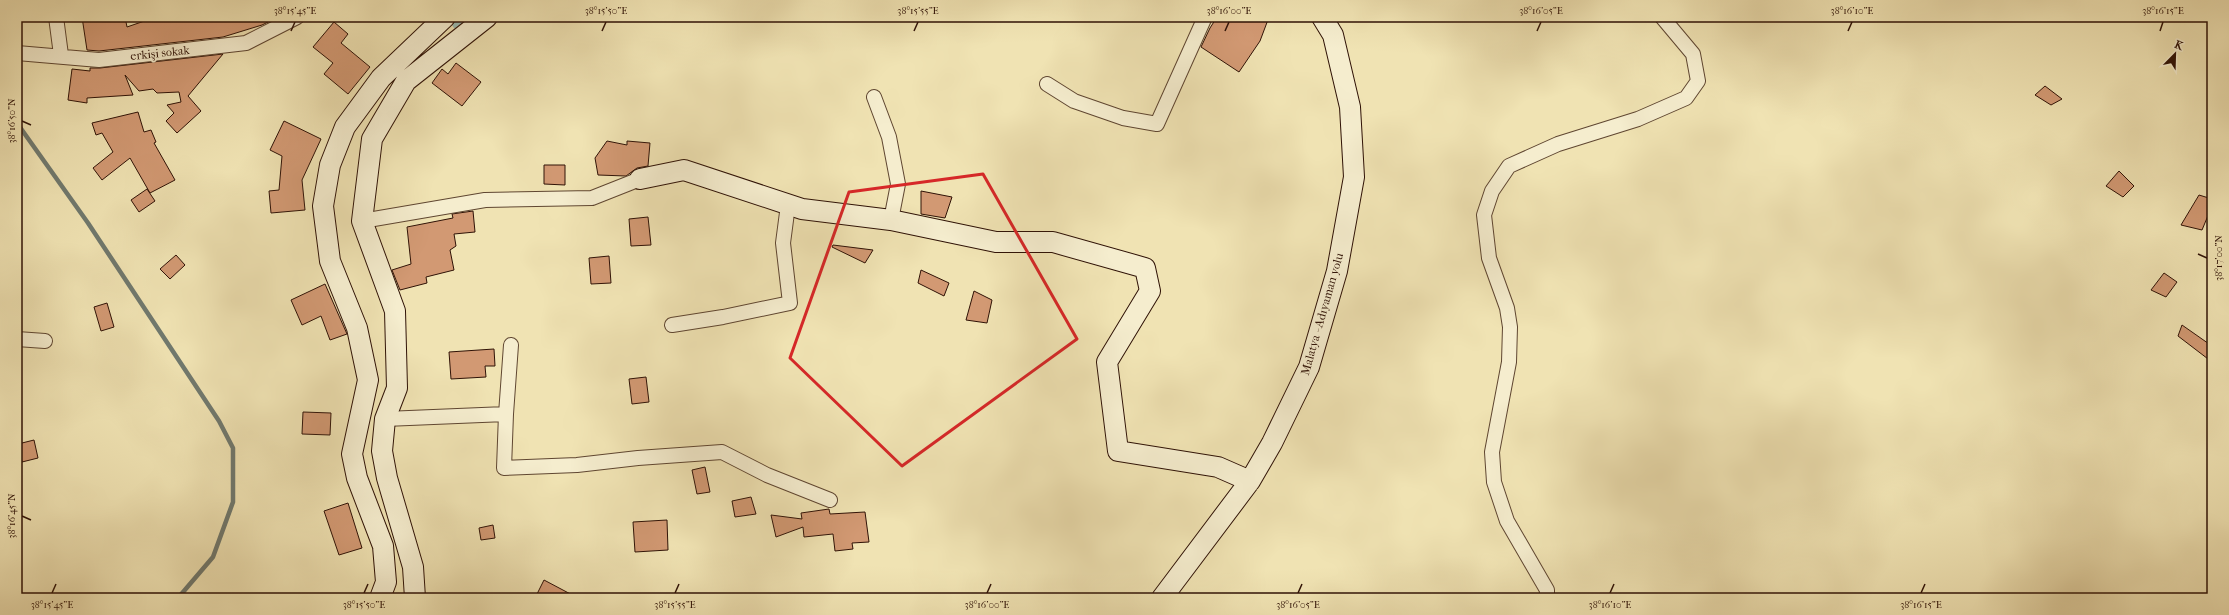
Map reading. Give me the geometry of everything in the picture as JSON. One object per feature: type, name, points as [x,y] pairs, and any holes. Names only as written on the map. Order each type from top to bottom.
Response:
[{"type":"main road","points":[[380,598],[386,582],[383,546],[357,478],[352,454],[368,380],[357,328],[330,261],[323,206],[330,165],[345,127],[381,78],[445,17]]},
{"type":"main road","points":[[414,598],[413,567],[387,478],[382,451],[386,419],[397,388],[395,311],[362,221],[372,139],[406,81],[487,17]]},
{"type":"main road","name":"Malatya - Adıyaman yolu","points":[[1162,598],[1250,481],[1272,443],[1309,367],[1337,271],[1354,177],[1350,107],[1332,35],[1322,17]]},
{"type":"main road","points":[[640,179],[684,170],[802,209],[891,220],[996,242],[1053,242],[1145,268],[1150,291],[1108,362],[1118,451],[1218,467],[1250,481]]},
{"type":"street","points":[[56,17],[61,55]]},
{"type":"street","name":"erkişi sokak","points":[[17,53],[61,55],[99,60],[246,43],[297,17]]},
{"type":"street","points":[[1047,84],[1074,101],[1123,118],[1157,124],[1205,17]]},
{"type":"street","points":[[1547,598],[1547,590],[1506,521],[1494,482],[1492,452],[1509,362],[1510,326],[1507,308],[1489,258],[1484,215],[1492,191],[1509,166],[1558,144],[1638,119],[1686,98],[1698,81],[1693,54],[1662,17]]},
{"type":"street","points":[[874,97],[889,137],[898,184],[891,220]]},
{"type":"street","points":[[362,221],[485,200],[592,198],[640,179]]},
{"type":"street","points":[[672,325],[723,318],[790,303],[783,243],[788,205]]},
{"type":"street","points":[[17,339],[45,341]]},
{"type":"street","points":[[511,345],[504,468],[578,465],[638,458],[722,452],[767,475],[830,500]]},
{"type":"street","points":[[386,419],[506,414]]},
{"type":"highlighted area","points":[[983,174],[1077,339],[902,466],[790,358],[849,192]]},
{"type":"building","points":[[82,17],[125,17],[127,27],[156,17],[278,17],[262,25],[223,37],[99,51],[87,50]]},
{"type":"building","points":[[1217,17],[1269,17],[1260,41],[1239,72],[1201,47]]},
{"type":"building","points":[[334,22],[348,34],[341,43],[370,67],[348,94],[324,74],[333,63],[313,47]]},
{"type":"building","points":[[223,54],[188,96],[201,111],[177,133],[166,121],[174,113],[167,105],[181,102],[179,92],[157,93],[153,89],[139,91],[125,75],[133,95],[87,98],[87,103],[68,100],[72,69],[90,71],[90,68]]},
{"type":"building","points":[[456,63],[481,82],[462,106],[432,83],[442,69],[448,74]]},
{"type":"building","points":[[2045,86],[2062,99],[2051,105],[2035,95]]},
{"type":"building","points":[[138,112],[144,132],[151,130],[156,142],[154,143],[175,180],[150,193],[130,158],[102,180],[93,168],[113,152],[102,133],[96,135],[92,123]]},
{"type":"building","points":[[284,121],[321,139],[302,180],[305,210],[271,213],[269,191],[279,190],[282,156],[270,150]]},
{"type":"building","points":[[607,141],[627,145],[627,141],[650,143],[648,166],[637,168],[626,176],[598,175],[595,158]]},
{"type":"building","points":[[544,165],[565,165],[565,185],[544,184]]},
{"type":"building","points":[[2119,171],[2134,186],[2123,197],[2106,186]]},
{"type":"building","points":[[147,189],[155,201],[139,212],[131,200]]},
{"type":"building","points":[[921,191],[952,197],[945,218],[921,214]]},
{"type":"building","points":[[2199,195],[2212,199],[2212,206],[2202,230],[2181,225]]},
{"type":"building","points":[[473,211],[475,232],[454,234],[456,246],[450,250],[454,270],[426,277],[427,283],[400,290],[392,270],[411,264],[407,227],[453,218],[452,214]]},
{"type":"building","points":[[648,217],[651,245],[631,246],[629,219]]},
{"type":"building","points":[[833,245],[873,250],[865,263],[832,247]]},
{"type":"building","points":[[176,255],[185,265],[170,279],[160,269]]},
{"type":"building","points":[[609,256],[611,283],[591,284],[589,258]]},
{"type":"building","points":[[921,270],[949,283],[944,296],[918,283]]},
{"type":"building","points":[[2164,273],[2177,282],[2166,297],[2151,290]]},
{"type":"building","points":[[325,284],[347,334],[330,340],[321,316],[302,325],[291,300]]},
{"type":"building","points":[[974,291],[992,300],[987,323],[966,320]]},
{"type":"building","points":[[107,303],[114,327],[101,331],[94,307]]},
{"type":"building","points":[[2182,325],[2212,346],[2212,362],[2178,336]]},
{"type":"building","points":[[494,349],[495,366],[485,366],[486,377],[451,379],[449,352]]},
{"type":"building","points":[[646,377],[649,402],[632,404],[629,379]]},
{"type":"building","points":[[303,412],[331,413],[330,435],[302,434]]},
{"type":"building","points":[[34,440],[38,458],[22,462],[18,444]]},
{"type":"building","points":[[705,467],[710,492],[697,494],[692,470]]},
{"type":"building","points":[[751,497],[756,514],[735,517],[732,501]]},
{"type":"building","points":[[348,503],[362,548],[339,555],[324,511]]},
{"type":"building","points":[[829,509],[830,514],[865,512],[869,542],[852,543],[853,549],[835,551],[833,534],[804,537],[803,527],[776,537],[771,515],[802,519],[801,513]]},
{"type":"building","points":[[667,520],[668,550],[635,552],[633,522]]},
{"type":"building","points":[[493,525],[495,538],[481,540],[479,528]]},
{"type":"building","points":[[544,580],[578,598],[535,598]]},
{"type":"waterway","points":[[460,22],[465,17]]},
{"type":"waterway","points":[[17,123],[88,223],[219,421],[233,448],[233,502],[213,557],[178,598]]}]
